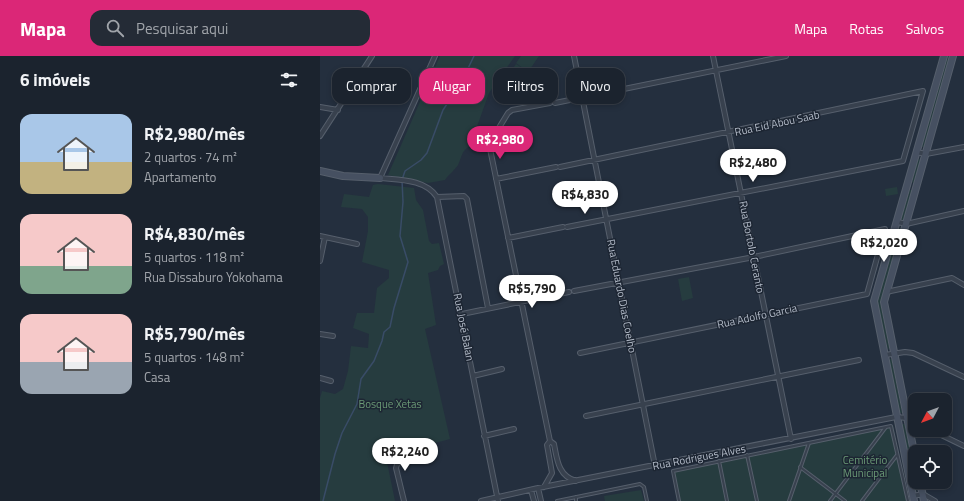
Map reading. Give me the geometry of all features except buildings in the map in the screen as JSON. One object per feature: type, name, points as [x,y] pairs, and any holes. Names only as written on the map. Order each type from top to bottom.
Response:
[{"type":"street","points":[[320,136],[372,56]]},
{"type":"street","points":[[380,178],[435,56]]},
{"type":"street","name":"Rua Eduardo Dias Coelho","points":[[574,56],[577,68]]},
{"type":"street","name":"Rua Bortolo Ceranto","points":[[713,56],[791,439]]},
{"type":"street","points":[[625,88],[786,56]]},
{"type":"street","points":[[935,501],[923,498],[914,499],[896,417],[874,301],[898,222],[916,152],[944,56]]},
{"type":"street","points":[[913,445],[884,302],[953,56]]},
{"type":"street","name":"Rua Eid Abou Saab","points":[[496,179],[729,133],[923,91],[903,161],[741,193]]},
{"type":"street","points":[[566,100],[512,110],[508,113],[489,144],[550,441],[554,444],[562,472],[569,479],[578,481]]},
{"type":"street","name":"Rua Eduardo Dias Coelho","points":[[584,104],[655,466]]},
{"type":"street","points":[[320,107],[338,110]]},
{"type":"street","points":[[916,152],[926,154],[964,147]]},
{"type":"street","points":[[320,171],[343,176],[404,180],[428,187],[437,197],[464,196],[467,199],[488,308]]},
{"type":"street","points":[[508,238],[741,193]]},
{"type":"street","name":"Rua José Balan","points":[[437,197],[462,314],[484,436],[498,499]]},
{"type":"street","points":[[898,222],[906,224],[964,211]]},
{"type":"street","name":"Rua Adolfo Garcia","points":[[580,353],[867,294],[885,229],[754,256]]},
{"type":"street","points":[[320,261],[322,236],[358,244]]},
{"type":"street","points":[[574,291],[754,256]]},
{"type":"street","points":[[886,292],[952,278],[964,284]]},
{"type":"street","points":[[462,314],[569,292]]},
{"type":"street","points":[[320,334],[333,336]]},
{"type":"street","points":[[885,355],[894,353],[913,353],[964,377]]},
{"type":"street","points":[[586,416],[859,360]]},
{"type":"street","points":[[473,376],[502,369]]},
{"type":"street","points":[[320,378],[331,381]]},
{"type":"street","name":"Rua Rodrigues Alves","points":[[481,501],[498,499],[538,488],[896,417],[907,418]]},
{"type":"street","points":[[484,436],[514,429]]},
{"type":"street","points":[[945,437],[964,446]]},
{"type":"street","points":[[544,487],[552,474],[547,445],[550,441]]},
{"type":"street","points":[[404,501],[396,468],[397,463],[400,459],[424,453]]},
{"type":"street","points":[[552,474],[562,472]]},
{"type":"street","points":[[538,488],[541,501]]},
{"type":"street","points":[[531,490],[534,501]]},
{"type":"lane","points":[[680,501],[673,471],[891,426],[908,501]]},
{"type":"lane","points":[[830,501],[886,427]]},
{"type":"lane","points":[[789,501],[809,443]]},
{"type":"lane","points":[[748,455],[757,501]]},
{"type":"lane","points":[[862,501],[897,455]]},
{"type":"lane","points":[[719,461],[727,501]]},
{"type":"lane","points":[[800,467],[845,501]]},
{"type":"lane","points":[[557,501],[640,484],[644,487],[647,501]]},
{"type":"green space","points":[[440,56],[515,56],[507,68],[493,68],[493,87],[489,93],[470,146],[463,152],[458,165],[445,180],[428,183],[388,175],[419,104],[485,104],[485,68],[435,68]]},
{"type":"green space","points":[[521,56],[539,56],[531,68],[523,68],[516,63]]},
{"type":"green space","points":[[946,56],[951,56],[925,147],[922,147],[921,146]]},
{"type":"green space","points":[[516,64],[522,68],[513,68]]},
{"type":"green space","points":[[917,160],[921,160],[914,184],[912,182]]},
{"type":"green space","name":"Bosque Xetas","points":[[378,184],[414,188],[416,200],[423,210],[429,241],[432,244],[439,243],[444,264],[440,266],[438,270],[428,273],[436,325],[425,329],[450,439],[391,455],[387,462],[395,501],[320,501],[320,398],[322,391],[335,394],[343,389],[348,371],[351,346],[368,348],[369,334],[353,328],[357,313],[374,313],[377,288],[389,278],[389,270],[362,262],[368,231],[368,217],[362,209],[341,207],[344,194],[369,197],[373,185]]},
{"type":"green space","points":[[897,187],[898,194],[886,196],[885,189]]},
{"type":"green space","points":[[909,190],[912,190],[905,219],[902,220],[901,218]]},
{"type":"green space","points":[[902,227],[881,301],[890,346],[888,350],[877,301],[898,229]]},
{"type":"green space","points":[[689,277],[693,298],[682,301],[678,279]]},
{"type":"green space","points":[[889,359],[892,359],[902,413],[899,413]]},
{"type":"green space","points":[[901,424],[905,424],[909,445],[908,445],[908,458]]},
{"type":"green space","name":"Cemitério Municipal","points":[[893,425],[909,501],[677,501],[672,471]]},
{"type":"green space","points":[[641,490],[644,501],[605,501],[604,496]]},
{"type":"waterway","points":[[323,501],[342,433],[357,404],[361,379],[374,361],[384,332],[390,327],[394,308],[408,262],[400,236],[403,202],[402,180],[405,171],[421,160],[427,153],[443,110],[461,83],[474,56]]}]
